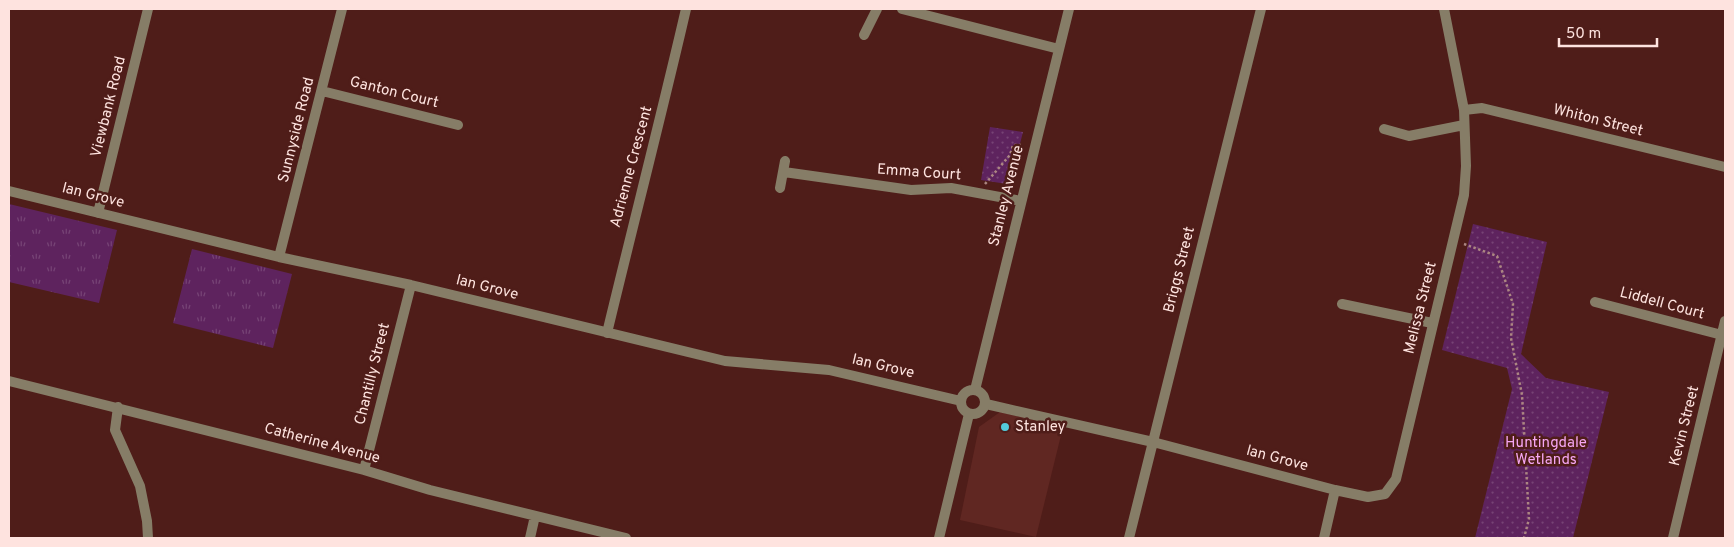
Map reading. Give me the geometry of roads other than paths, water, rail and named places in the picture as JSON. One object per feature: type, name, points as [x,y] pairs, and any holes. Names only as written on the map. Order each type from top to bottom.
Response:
[{"type":"street","name":"Viewbank Road","points":[[98,213],[148,9]]},
{"type":"street","name":"Sunnyside Road","points":[[279,258],[342,9]]},
{"type":"street","name":"Adrienne Crescent","points":[[607,333],[686,9]]},
{"type":"street","points":[[864,35],[877,9]]},
{"type":"street","points":[[902,9],[1058,49]]},
{"type":"street","name":"Stanley Avenue","points":[[975,390],[1069,9]]},
{"type":"street","name":"Briggs Street","points":[[1129,538],[1261,9]]},
{"type":"street","name":"Melissa Street","points":[[1385,494],[1396,479],[1464,195],[1466,166],[1464,110],[1444,9]]},
{"type":"street","name":"Ganton Court","points":[[322,91],[458,125]]},
{"type":"street","name":"Whiton Street","points":[[1464,110],[1482,108],[1725,167]]},
{"type":"street","points":[[1384,129],[1409,136],[1464,125]]},
{"type":"street","name":"Emma Court","points":[[780,188],[784,167],[912,190],[951,188],[1021,201]]},
{"type":"street","name":"Ian Grove","points":[[9,191],[279,258],[411,285],[725,361],[829,370],[961,401]]},
{"type":"street","name":"Chantilly Street","points":[[364,470],[411,285]]},
{"type":"street","name":"Liddell Court","points":[[1595,302],[1722,335]]},
{"type":"street","points":[[1342,304],[1432,323]]},
{"type":"street","name":"Kevin Street","points":[[1673,538],[1725,321]]},
{"type":"street","name":"Catherine Avenue","points":[[9,381],[364,470],[430,490],[626,538]]},
{"type":"street","points":[[975,390],[983,394],[986,404],[979,414],[969,414],[962,408],[961,401],[964,394],[975,390]]},
{"type":"street","name":"Ian Grove","points":[[986,404],[1153,442],[1335,490],[1368,497],[1385,494]]},
{"type":"street","points":[[118,407],[115,430],[140,486],[147,521],[148,538]]},
{"type":"street","points":[[939,538],[969,414]]},
{"type":"street","points":[[1324,538],[1335,490]]},
{"type":"street","points":[[530,538],[536,516]]},
{"type":"place","name":"Stanley","points":[[1005,427]]},
{"type":"park label","name":"Huntingdale Wetlands","points":[[1546,452]]}]
